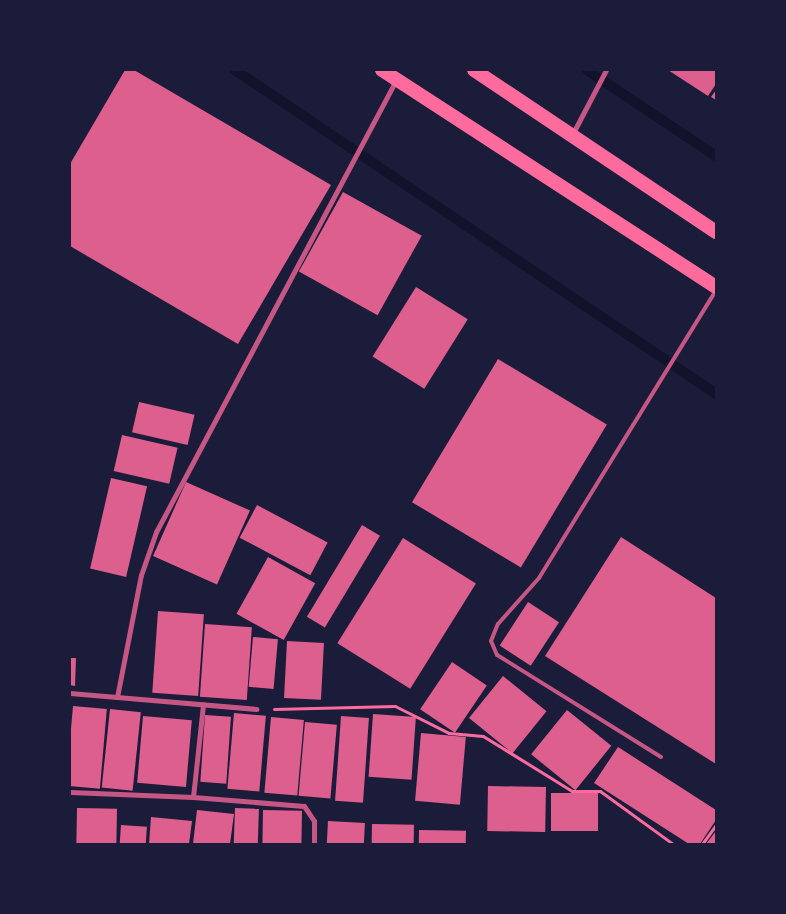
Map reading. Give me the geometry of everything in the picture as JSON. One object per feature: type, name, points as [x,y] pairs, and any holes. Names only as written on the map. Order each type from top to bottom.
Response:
[{"type":"highway","points":[[382,70],[716,286]]},
{"type":"highway","points":[[474,70],[716,232]]},
{"type":"street","points":[[572,136],[606,70]]},
{"type":"street","points":[[117,697],[141,575],[156,532],[396,80]]},
{"type":"street","points":[[70,693],[256,709]]},
{"type":"street","points":[[193,797],[203,705]]},
{"type":"street","points":[[70,792],[193,797],[304,806],[314,821],[314,844]]},
{"type":"lane","points":[[661,757],[497,655],[491,641],[498,624],[539,578],[716,290]]},
{"type":"path","points":[[256,709],[395,706],[448,733],[483,736],[572,791],[600,791],[673,844]]},
{"type":"path","points":[[702,844],[716,826]]},
{"type":"building","points":[[125,70],[134,70],[331,185],[238,344],[70,246],[70,164]]},
{"type":"building","points":[[668,70],[716,70],[716,84],[708,96]]},
{"type":"building","points":[[716,90],[716,100],[711,97]]},
{"type":"building","points":[[343,192],[422,236],[378,315],[299,272]]},
{"type":"building","points":[[416,287],[468,319],[424,389],[373,357]]},
{"type":"building","points":[[498,359],[607,424],[521,568],[412,502]]},
{"type":"building","points":[[139,402],[195,415],[188,445],[132,432]]},
{"type":"building","points":[[122,435],[178,448],[169,484],[114,471]]},
{"type":"building","points":[[111,478],[147,486],[126,577],[90,569]]},
{"type":"building","points":[[186,482],[250,510],[217,584],[153,556]]},
{"type":"building","points":[[257,505],[328,543],[310,575],[240,538]]},
{"type":"building","points":[[362,525],[380,536],[325,628],[307,617]]},
{"type":"building","points":[[621,537],[716,598],[716,764],[545,656]]},
{"type":"building","points":[[403,538],[476,584],[410,689],[337,643]]},
{"type":"building","points":[[268,557],[315,583],[284,640],[236,614]]},
{"type":"building","points":[[528,602],[559,622],[531,666],[500,646]]},
{"type":"building","points":[[158,611],[204,614],[198,696],[152,693]]},
{"type":"building","points":[[205,624],[252,627],[247,700],[200,697]]},
{"type":"building","points":[[253,637],[278,639],[274,689],[249,687]]},
{"type":"building","points":[[287,641],[324,643],[321,700],[284,698]]},
{"type":"building","points":[[70,658],[76,658],[75,686],[70,685]]},
{"type":"building","points":[[452,662],[487,685],[455,733],[420,709]]},
{"type":"building","points":[[503,676],[547,711],[513,753],[469,718]]},
{"type":"building","points":[[73,706],[107,709],[100,789],[70,786],[70,740]]},
{"type":"building","points":[[110,709],[141,712],[133,791],[102,788]]},
{"type":"building","points":[[567,710],[611,746],[575,790],[531,754]]},
{"type":"building","points":[[234,713],[266,716],[259,791],[227,789]]},
{"type":"building","points":[[373,714],[416,717],[412,780],[369,777]]},
{"type":"building","points":[[205,715],[231,717],[226,784],[200,782]]},
{"type":"building","points":[[143,716],[192,720],[186,787],[137,783]]},
{"type":"building","points":[[341,716],[369,718],[363,803],[335,801]]},
{"type":"building","points":[[271,717],[304,720],[297,796],[264,793]]},
{"type":"building","points":[[305,722],[337,725],[330,799],[299,796]]},
{"type":"building","points":[[421,733],[466,737],[460,805],[415,801]]},
{"type":"building","points":[[618,747],[716,810],[716,820],[700,844],[689,844],[594,783]]},
{"type":"building","points":[[488,786],[546,787],[545,832],[487,831]]},
{"type":"building","points":[[551,793],[598,793],[598,831],[551,831]]},
{"type":"building","points":[[77,808],[117,809],[116,844],[76,844]]},
{"type":"building","points":[[235,808],[259,809],[258,844],[234,844]]},
{"type":"building","points":[[197,810],[234,814],[230,844],[193,844]]},
{"type":"building","points":[[263,810],[302,811],[301,844],[262,844]]},
{"type":"building","points":[[151,817],[192,821],[189,844],[149,844]]},
{"type":"building","points":[[328,821],[365,823],[364,844],[327,844]]},
{"type":"building","points":[[372,824],[414,825],[414,844],[372,844]]},
{"type":"building","points":[[121,825],[147,827],[146,844],[120,844]]},
{"type":"building","points":[[419,830],[466,831],[466,844],[419,844]]},
{"type":"building","points":[[716,831],[716,844],[706,844]]},
{"type":"waterway","points":[[235,70],[716,394]]},
{"type":"waterway","points":[[587,70],[716,156]]}]
